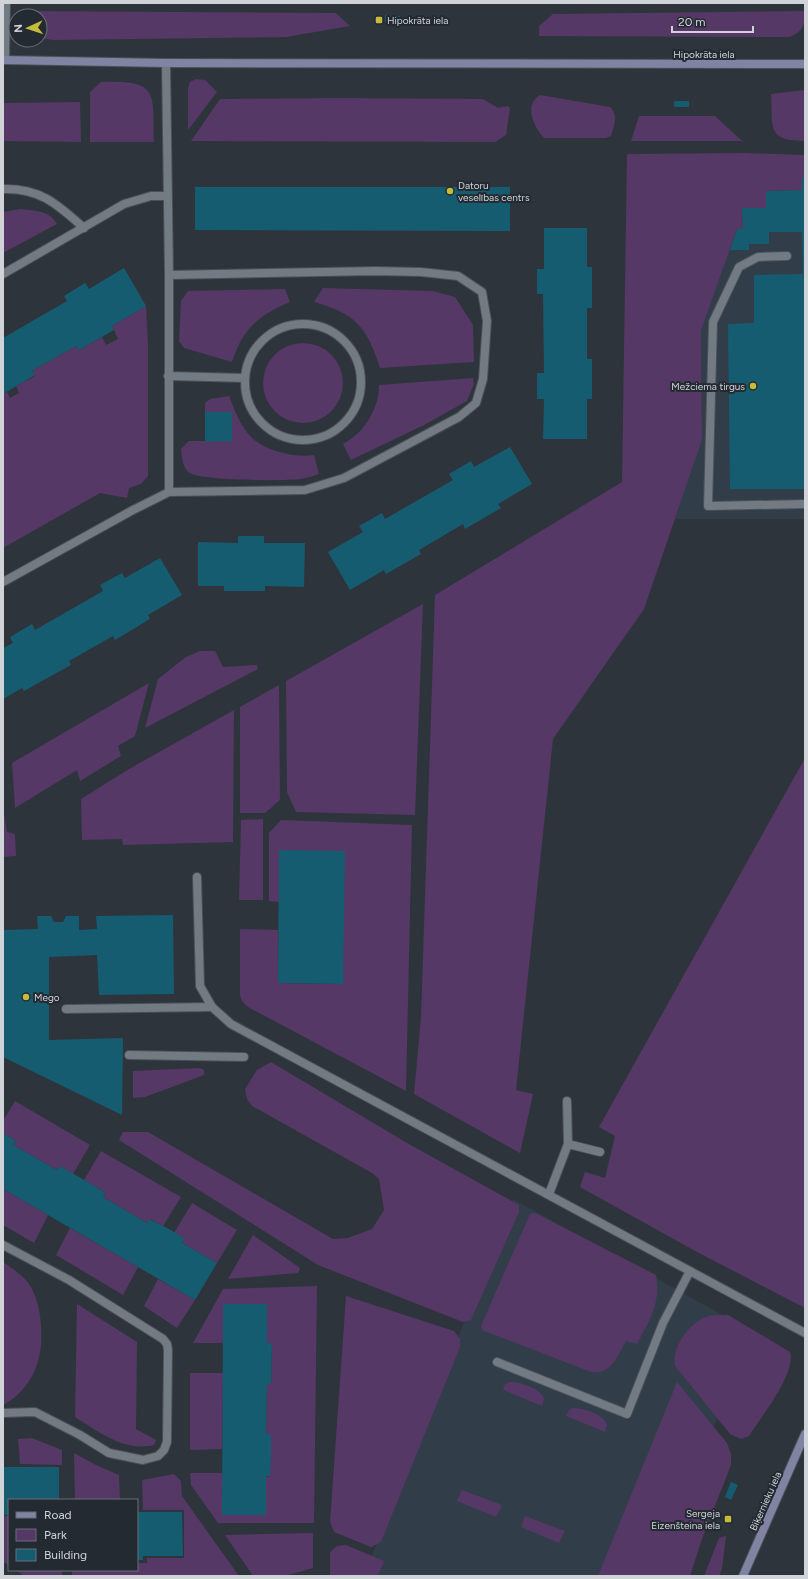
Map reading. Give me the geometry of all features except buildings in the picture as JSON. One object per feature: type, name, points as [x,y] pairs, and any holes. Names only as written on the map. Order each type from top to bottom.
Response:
[{"type":"street","points":[[4,60],[6,3]]},
{"type":"street","name":"Hipokrāta iela","points":[[4,60],[166,63],[805,64]]},
{"type":"street","points":[[166,63],[169,275],[169,492]]},
{"type":"street","points":[[3,189],[35,192],[59,206],[84,228]]},
{"type":"street","points":[[3,274],[124,204],[151,196],[168,196]]},
{"type":"street","points":[[787,256],[758,257],[739,267],[713,322],[708,506],[805,504]]},
{"type":"street","points":[[3,582],[133,510],[169,492],[305,490],[344,478],[459,418],[476,404],[483,379],[487,321],[482,292],[458,276],[375,271],[169,275]]},
{"type":"street","points":[[296,324],[312,324],[327,329],[341,337],[351,349],[356,359],[361,380],[359,396],[354,409],[346,421],[329,433],[308,440],[294,439],[280,435],[268,428],[258,418],[250,406],[246,392],[245,378],[248,362],[256,348],[267,336],[280,328],[296,324]]},
{"type":"street","points":[[168,376],[245,378]]},
{"type":"street","points":[[197,877],[200,986],[212,1007],[231,1024],[805,1333]]},
{"type":"street","points":[[66,1009],[212,1007]]},
{"type":"street","points":[[129,1055],[244,1057]]},
{"type":"street","points":[[549,1194],[568,1144],[567,1101]]},
{"type":"street","points":[[568,1144],[600,1152]]},
{"type":"street","points":[[3,1245],[69,1280],[164,1339],[168,1350],[167,1442],[164,1450],[158,1456],[143,1460],[109,1454],[80,1435],[35,1412],[3,1413]]},
{"type":"street","points":[[497,1362],[627,1414],[663,1323],[690,1270]]},
{"type":"street","name":"Biķernieku iela","points":[[743,1576],[805,1434]]},
{"type":"shaded area","name":"Mežciema tirgus","points":[[802,178],[805,178],[805,519],[675,519],[702,440],[701,331],[737,229],[742,229],[742,208],[766,191],[802,190]]},
{"type":"shaded area","points":[[513,1199],[753,1332],[652,1576],[364,1576]]},
{"type":"green space","points":[[48,11],[336,13],[350,26],[286,37],[48,39]]},
{"type":"green space","points":[[805,11],[804,24],[798,32],[790,37],[539,36],[539,26],[553,14]]},
{"type":"green space","points":[[196,79],[205,80],[217,92],[188,130],[188,88],[190,82]]},
{"type":"green space","points":[[101,82],[134,84],[143,87],[149,92],[153,111],[154,142],[90,142],[90,92]]},
{"type":"green space","points":[[805,90],[805,141],[792,140],[778,135],[774,130],[772,123],[771,94]]},
{"type":"green space","points":[[540,95],[610,107],[613,110],[615,117],[611,136],[606,138],[544,138],[534,122],[531,110],[535,99]]},
{"type":"green space","points":[[220,99],[483,99],[498,108],[508,106],[510,108],[506,135],[495,142],[191,141]]},
{"type":"green space","points":[[80,102],[81,142],[3,141],[3,103]]},
{"type":"green space","points":[[639,116],[715,116],[742,141],[631,141]]},
{"type":"green space","points":[[745,153],[804,155],[805,178],[802,178],[802,190],[766,191],[766,208],[742,209],[743,229],[737,229],[701,331],[702,440],[644,609],[553,739],[516,1090],[533,1094],[520,1153],[414,1094],[421,1017],[435,595],[622,482],[627,154]]},
{"type":"green space","points":[[21,209],[42,212],[54,219],[57,224],[3,253],[3,212]]},
{"type":"green space","points":[[323,288],[433,291],[455,297],[473,325],[474,362],[380,368],[370,342],[358,324],[350,317],[340,312],[314,302]]},
{"type":"green space","points":[[285,289],[290,302],[269,312],[254,324],[241,340],[232,362],[184,348],[179,341],[181,301],[188,291]]},
{"type":"green space","points":[[146,306],[148,345],[148,476],[141,484],[129,488],[127,498],[100,493],[3,548],[3,394],[7,392],[10,398],[19,393],[16,386],[35,376],[32,371],[76,346],[79,350],[102,337],[106,345],[118,339],[112,326]]},
{"type":"green space","points":[[295,343],[311,343],[332,354],[343,375],[343,391],[332,412],[311,423],[295,423],[281,417],[274,412],[269,405],[263,391],[263,375],[269,361],[274,354],[281,349]]},
{"type":"green space","points":[[473,378],[474,384],[467,401],[424,425],[351,460],[343,444],[357,434],[369,419],[376,403],[379,385]]},
{"type":"green space","points":[[229,396],[241,423],[251,437],[272,450],[289,454],[306,456],[314,455],[319,474],[301,479],[260,480],[224,479],[195,475],[188,472],[183,464],[181,449],[189,441],[232,441],[232,412],[205,412],[205,403],[210,399]]},
{"type":"green space","points":[[423,604],[415,815],[296,812],[287,792],[286,681]]},
{"type":"green space","points":[[200,651],[215,651],[223,667],[257,665],[258,669],[145,728],[158,679],[186,657]]},
{"type":"green space","points":[[149,683],[135,736],[118,746],[121,756],[80,781],[77,770],[15,808],[12,763]]},
{"type":"green space","points":[[279,685],[280,800],[265,813],[240,813],[240,707]]},
{"type":"green space","points":[[234,710],[233,842],[123,845],[122,839],[82,840],[81,799],[129,769]]},
{"type":"green space","points":[[805,758],[805,1308],[697,1252],[580,1187],[585,1172],[605,1178],[615,1136],[599,1127]]},
{"type":"green space","points":[[3,807],[7,832],[15,834],[16,856],[3,857]]},
{"type":"green space","points":[[263,819],[263,900],[239,900],[241,820]]},
{"type":"green space","points":[[281,820],[412,825],[406,1091],[248,1007],[242,1001],[240,995],[240,929],[278,930],[278,983],[343,984],[279,902],[269,901],[269,833]]},
{"type":"green space","points":[[271,1062],[407,1143],[519,1205],[519,1212],[471,1320],[463,1322],[318,1265],[119,1140],[123,1132],[148,1132],[333,1239],[348,1238],[372,1229],[384,1210],[379,1179],[372,1173],[252,1106],[247,1099],[245,1089],[257,1070]]},
{"type":"green space","points":[[200,1068],[204,1070],[204,1075],[145,1097],[133,1098],[133,1071]]},
{"type":"green space","points":[[15,1101],[90,1145],[73,1174],[60,1166],[57,1170],[13,1145],[16,1141],[3,1133],[3,1121]]},
{"type":"green space","points":[[101,1151],[181,1197],[163,1226],[150,1219],[147,1223],[103,1197],[106,1193],[84,1180]]},
{"type":"green space","points":[[3,1189],[48,1215],[34,1243],[3,1225]]},
{"type":"green space","points":[[192,1203],[237,1230],[217,1263],[182,1243],[185,1239],[174,1233]]},
{"type":"green space","points":[[533,1213],[656,1275],[656,1303],[650,1319],[637,1344],[626,1341],[613,1364],[604,1371],[591,1372],[482,1330],[481,1326],[484,1319],[530,1214]]},
{"type":"green space","points":[[70,1228],[138,1267],[123,1295],[56,1255]]},
{"type":"green space","points":[[253,1235],[300,1268],[298,1273],[228,1279]]},
{"type":"green space","points":[[3,1262],[25,1279],[36,1298],[41,1323],[41,1348],[35,1370],[26,1385],[18,1395],[3,1405]]},
{"type":"green space","points":[[158,1279],[195,1300],[177,1328],[144,1306]]},
{"type":"green space","points":[[317,1286],[314,1523],[218,1523],[191,1485],[190,1473],[222,1473],[266,1515],[266,1477],[270,1476],[271,1436],[266,1434],[267,1384],[271,1384],[272,1344],[267,1343],[267,1304],[224,1304],[223,1343],[193,1343],[223,1289]]},
{"type":"green space","points":[[346,1296],[454,1331],[460,1339],[460,1347],[381,1542],[371,1547],[334,1532],[330,1522]]},
{"type":"green space","points":[[77,1304],[137,1342],[136,1429],[156,1440],[154,1445],[132,1446],[122,1443],[112,1439],[75,1417]]},
{"type":"green space","points":[[728,1315],[790,1352],[791,1361],[783,1383],[776,1395],[749,1436],[741,1439],[730,1434],[675,1366],[674,1359],[679,1344],[693,1325],[709,1316]]},
{"type":"green space","points":[[190,1373],[223,1373],[222,1449],[190,1450]]},
{"type":"green space","points":[[510,1382],[530,1386],[539,1392],[544,1399],[542,1406],[503,1390],[505,1384]]},
{"type":"green space","points":[[677,1382],[727,1443],[731,1454],[731,1465],[702,1539],[690,1576],[598,1576]]},
{"type":"green space","points":[[573,1408],[593,1412],[602,1418],[607,1425],[605,1432],[566,1416],[569,1410]]},
{"type":"green space","points":[[32,1438],[62,1450],[62,1465],[20,1464],[18,1439]]},
{"type":"green space","points":[[74,1453],[119,1475],[120,1499],[75,1499]]},
{"type":"green space","points":[[174,1474],[181,1481],[182,1496],[239,1576],[72,1576],[72,1571],[138,1571],[138,1563],[147,1563],[147,1558],[184,1558],[184,1510],[143,1510],[142,1480]]},
{"type":"green space","points":[[462,1490],[502,1505],[496,1517],[457,1501]]},
{"type":"green space","points":[[3,1516],[8,1516],[8,1564],[3,1562]]},
{"type":"green space","points":[[525,1516],[565,1531],[559,1543],[521,1527]]},
{"type":"green space","points":[[313,1533],[313,1568],[285,1576],[253,1576],[225,1535]]},
{"type":"green space","points":[[726,1536],[722,1569],[719,1576],[704,1576],[719,1538]]},
{"type":"green space","points":[[346,1545],[384,1561],[378,1576],[330,1576],[330,1552],[337,1546]]},
{"type":"green space","points":[[17,1571],[62,1571],[62,1576],[24,1576]]},
{"type":"place","name":"Hipokrāta iela","points":[[379,20]]},
{"type":"place","name":"Datoru veselības centrs","points":[[450,191]]},
{"type":"place","name":"Mežciema tirgus","points":[[753,386]]},
{"type":"place","name":"Mego","points":[[26,997]]},
{"type":"place","name":"Sergeja Eizenšteina iela","points":[[728,1519]]}]
